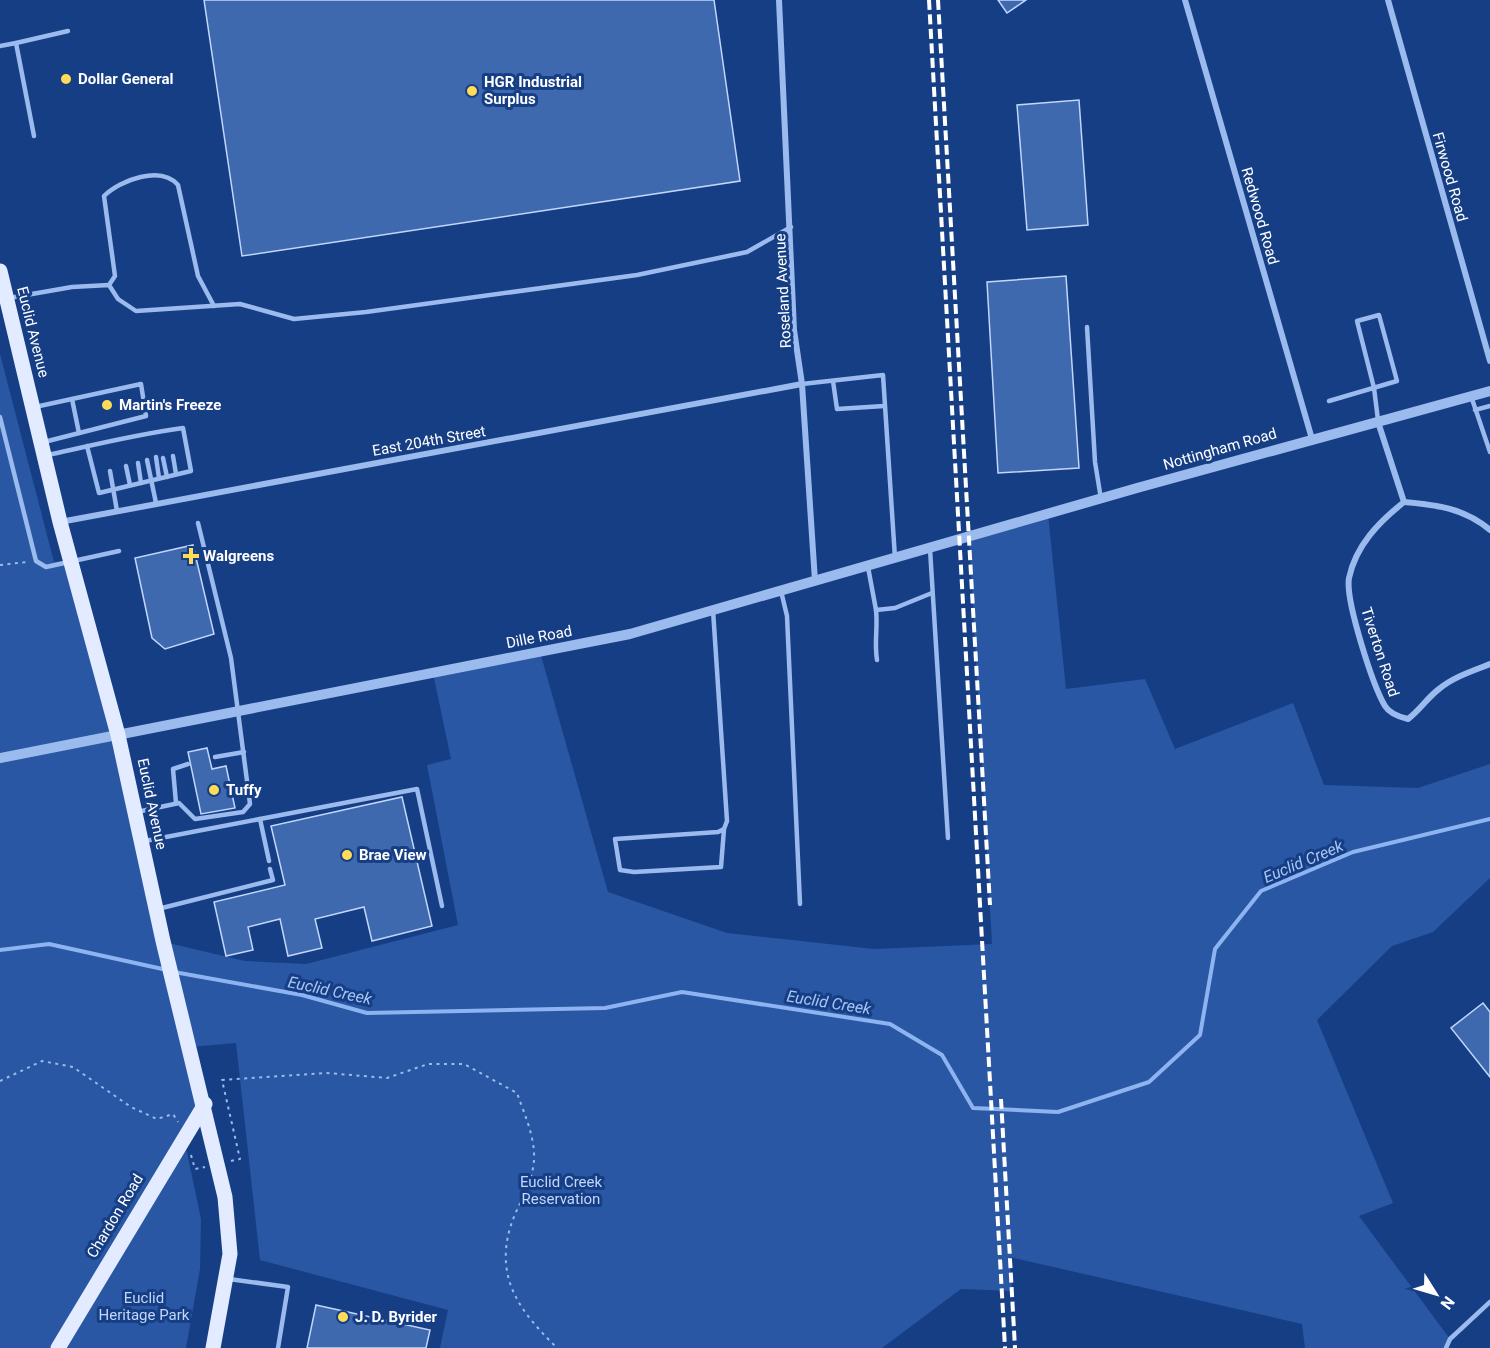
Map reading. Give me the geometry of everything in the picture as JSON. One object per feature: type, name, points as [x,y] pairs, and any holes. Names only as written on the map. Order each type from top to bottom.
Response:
[{"type":"main road","name":"Euclid Avenue","points":[[0,271],[60,522],[118,735],[156,910],[205,1104],[229,1221],[230,1254],[227,1278],[213,1348]]},
{"type":"main road","name":"Chardon Road","points":[[58,1348],[205,1104]]},
{"type":"street","name":"Roseland Avenue","points":[[779,0],[794,330],[802,384],[815,581]]},
{"type":"street","name":"Redwood Road","points":[[1185,0],[1312,439]]},
{"type":"street","name":"Firwood Road","points":[[1388,0],[1490,362]]},
{"type":"street","name":"East 204th Street","points":[[60,522],[802,384]]},
{"type":"street","name":"Nottingham Road","points":[[959,540],[1312,439],[1490,391]]},
{"type":"street","points":[[1378,422],[1404,502],[1434,505],[1473,516],[1490,530]]},
{"type":"street","name":"Tiverton Road","points":[[1404,502],[1374,526],[1358,555],[1349,580],[1353,613],[1374,683],[1385,707],[1398,717],[1408,718],[1418,712],[1438,689],[1452,680],[1490,664]]},
{"type":"street","name":"Dille Road","points":[[0,758],[630,634],[959,540]]},
{"type":"lane","points":[[0,46],[68,31]]},
{"type":"lane","points":[[16,44],[34,136]]},
{"type":"lane","points":[[109,285],[115,276],[104,196],[124,183],[143,176],[162,176],[174,179],[178,185],[198,276],[214,306]]},
{"type":"lane","points":[[109,285],[118,299],[136,311],[240,304],[294,318],[366,312],[637,275],[747,252],[791,227]]},
{"type":"lane","points":[[7,298],[72,287],[109,285]]},
{"type":"lane","points":[[1329,401],[1374,388],[1397,381],[1379,315],[1357,321],[1374,388],[1378,422]]},
{"type":"lane","points":[[1088,327],[1095,462],[1101,499]]},
{"type":"lane","points":[[802,384],[883,375],[895,559]]},
{"type":"lane","points":[[833,381],[837,409],[884,406]]},
{"type":"lane","points":[[33,408],[141,384],[146,416],[79,433],[43,449]]},
{"type":"lane","points":[[1470,396],[1490,452]]},
{"type":"lane","points":[[72,399],[79,433]]},
{"type":"lane","points":[[1475,410],[1490,406]]},
{"type":"lane","points":[[0,417],[36,561],[46,567],[119,551]]},
{"type":"lane","points":[[43,449],[87,446],[122,439],[134,440],[144,435],[183,428],[191,471],[99,493],[87,446]]},
{"type":"lane","points":[[169,430],[170,438]]},
{"type":"lane","points":[[159,432],[160,439]]},
{"type":"lane","points":[[151,434],[152,442]]},
{"type":"lane","points":[[144,435],[144,442]]},
{"type":"lane","points":[[122,439],[123,446]]},
{"type":"lane","points":[[105,443],[107,450]]},
{"type":"lane","points":[[173,456],[176,474]]},
{"type":"lane","points":[[156,457],[159,478]]},
{"type":"lane","points":[[163,458],[167,477]]},
{"type":"lane","points":[[147,460],[156,503]]},
{"type":"lane","points":[[138,463],[141,483]]},
{"type":"lane","points":[[126,466],[130,485]]},
{"type":"lane","points":[[110,471],[117,511]]},
{"type":"lane","points":[[135,813],[179,803],[195,819],[248,809],[250,804],[231,658],[198,523]]},
{"type":"lane","points":[[930,549],[948,838]]},
{"type":"lane","points":[[868,566],[878,625],[874,643],[877,660]]},
{"type":"lane","points":[[781,591],[787,616],[800,904]]},
{"type":"lane","points":[[876,610],[895,608],[932,593]]},
{"type":"lane","points":[[713,610],[727,821],[724,829],[721,867],[634,872],[620,870],[615,839],[724,829]]},
{"type":"lane","points":[[215,757],[244,752]]},
{"type":"lane","points":[[176,803],[172,774],[176,767],[188,764]]},
{"type":"lane","points":[[142,842],[417,789],[442,906]]},
{"type":"lane","points":[[260,819],[269,861]]},
{"type":"lane","points":[[156,910],[273,880],[270,869]]},
{"type":"lane","points":[[227,1278],[288,1287],[278,1348]]},
{"type":"lane","points":[[1446,1348],[1450,1339],[1490,1302]]},
{"type":"path","points":[[0,564],[36,561]]},
{"type":"path","points":[[0,1081],[42,1061],[74,1067],[131,1107],[157,1119],[175,1115]]},
{"type":"path","points":[[236,1160],[240,1159],[222,1080],[327,1073],[387,1078],[428,1064],[464,1064],[492,1078],[517,1093],[531,1132],[533,1167],[510,1229],[506,1268],[511,1290],[527,1318],[557,1348]]},
{"type":"path","points":[[192,1160],[195,1169],[200,1168]]},
{"type":"green space","points":[[0,354],[54,562],[71,560],[164,942],[245,961],[306,964],[458,925],[427,765],[451,759],[433,673],[540,652],[608,892],[727,933],[874,949],[992,944],[969,538],[1048,514],[1066,689],[1145,679],[1175,749],[1293,703],[1324,785],[1418,788],[1490,764],[1490,878],[1433,932],[1392,946],[1317,1020],[1393,1203],[1359,1216],[1450,1339],[1446,1348],[1305,1348],[1302,1324],[1010,1257],[1012,1291],[961,1289],[882,1348],[440,1348],[448,1310],[260,1260],[236,1043],[190,1047],[205,1104],[184,1138],[201,1219],[200,1269],[186,1348],[0,1348]]},
{"type":"building","name":"HGR Industrial Surplus","points":[[204,0],[714,0],[740,181],[242,256]]},
{"type":"building","points":[[998,0],[1026,0],[1007,13]]},
{"type":"building","points":[[1079,100],[1088,225],[1027,230],[1017,105]]},
{"type":"building","points":[[1066,276],[1079,468],[998,473],[987,282]]},
{"type":"building","name":"Walgreens","points":[[193,545],[214,634],[165,649],[152,638],[135,558]]},
{"type":"building","name":"Tuffy","points":[[207,748],[212,769],[226,766],[235,808],[201,814],[188,752]]},
{"type":"building","name":"Brae View","points":[[402,797],[432,926],[372,941],[364,907],[315,919],[322,948],[288,956],[280,919],[248,927],[253,950],[226,956],[214,902],[285,885],[271,826]]},
{"type":"building","points":[[1483,1003],[1490,1012],[1490,1077],[1451,1028]]},
{"type":"building","name":"J. D. Byrider","points":[[316,1305],[430,1330],[426,1348],[307,1348]]},
{"type":"waterway","name":"Euclid Creek","points":[[174,972],[302,995],[367,1013],[605,1008],[682,992],[890,1024],[942,1055],[973,1108],[1058,1112],[1149,1082],[1200,1035],[1215,949],[1261,891],[1353,852],[1490,819]]},
{"type":"waterway","name":"Euclid Creek","points":[[0,950],[49,944],[167,970]]},
{"type":"railway","points":[[929,0],[1005,1348]]},
{"type":"railway","points":[[938,0],[990,905]]},
{"type":"railway","points":[[1001,1099],[1015,1348]]},
{"type":"place","name":"Dollar General","points":[[66,79]]},
{"type":"place","name":"HGR Industrial Surplus","points":[[472,91]]},
{"type":"place","name":"Martin's Freeze","points":[[107,405]]},
{"type":"place","name":"Walgreens","points":[[191,556]]},
{"type":"place","name":"Tuffy","points":[[214,790]]},
{"type":"place","name":"Brae View","points":[[347,855]]},
{"type":"place","name":"J. D. Byrider","points":[[343,1317]]},
{"type":"park label","name":"Euclid Creek Reservation","points":[[561,1190]]},
{"type":"park label","name":"Euclid Heritage Park","points":[[144,1306]]}]
